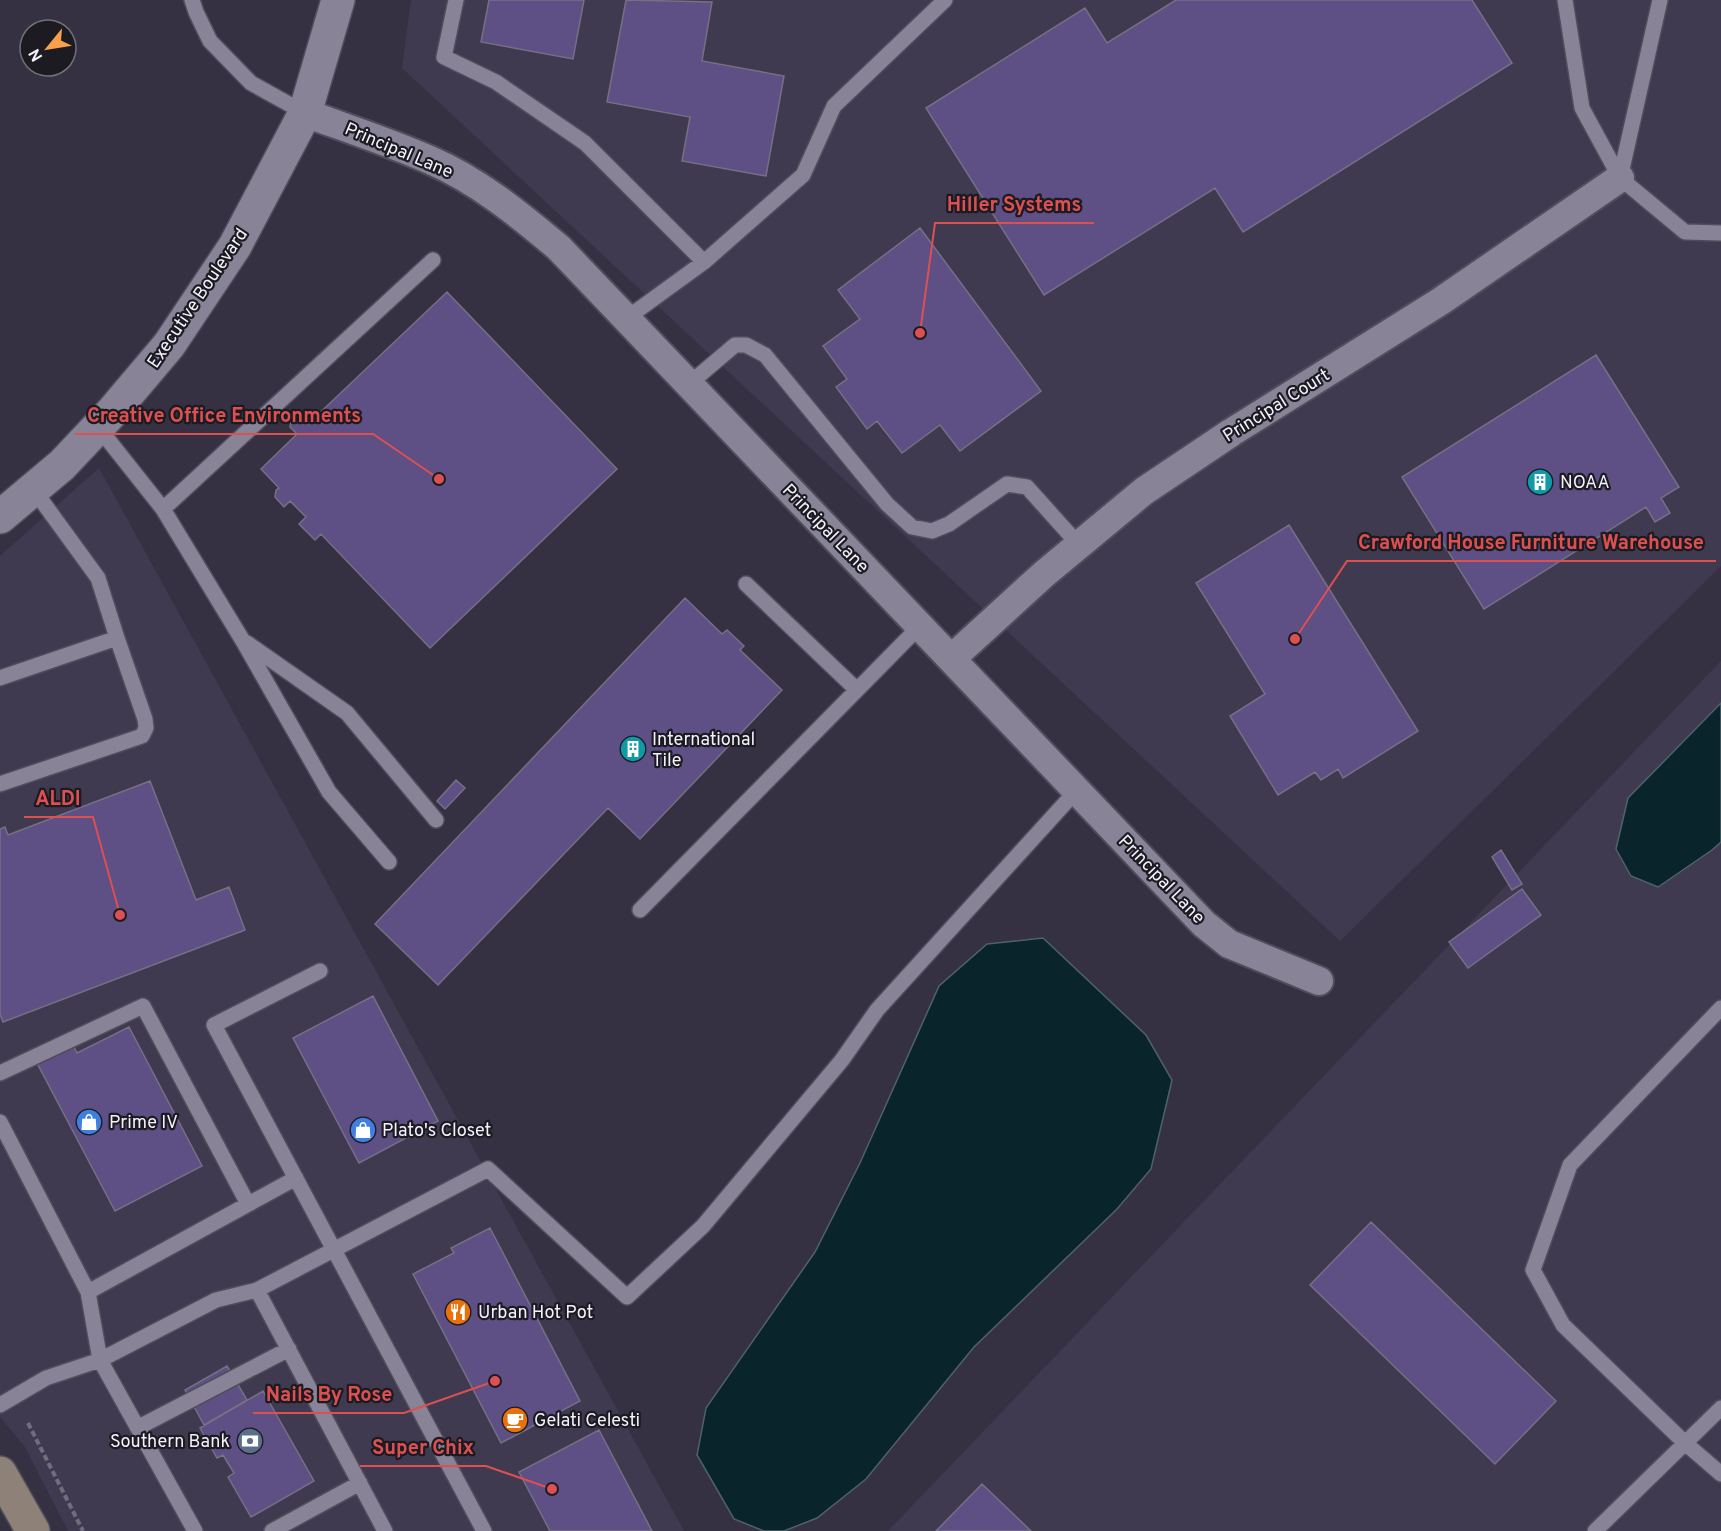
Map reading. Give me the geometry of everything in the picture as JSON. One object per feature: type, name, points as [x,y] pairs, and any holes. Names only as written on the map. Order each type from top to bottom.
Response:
[{"type":"main road","points":[[0,1473],[33,1531]]},
{"type":"street","name":"Executive Boulevard","points":[[0,518],[62,465],[169,345],[235,246],[305,112],[338,0]]},
{"type":"street","name":"Principal Lane","points":[[305,112],[431,160],[466,179],[521,216],[559,248],[1204,924],[1229,944],[1319,981]]},
{"type":"street","name":"Principal Court","points":[[952,658],[1044,574],[1144,491],[1232,432],[1442,301],[1620,178]]},
{"type":"lane","points":[[192,0],[210,41],[251,83],[305,112]]},
{"type":"lane","points":[[456,0],[444,57],[496,82],[585,143],[704,262]]},
{"type":"lane","points":[[627,318],[704,262],[803,175],[834,106],[945,0]]},
{"type":"lane","points":[[1565,0],[1582,108],[1620,178],[1685,232],[1721,232]]},
{"type":"lane","points":[[1620,178],[1660,0]]},
{"type":"lane","points":[[163,509],[433,260]]},
{"type":"lane","points":[[689,384],[735,345],[746,345],[765,355],[887,504],[912,527],[932,531],[949,525],[1007,484],[1027,487],[1079,545]]},
{"type":"lane","points":[[98,427],[163,509],[243,641],[329,792],[389,862]]},
{"type":"lane","points":[[0,784],[142,735],[146,728],[146,719],[98,578],[34,490]]},
{"type":"lane","points":[[746,584],[857,690]]},
{"type":"lane","points":[[640,910],[920,626]]},
{"type":"lane","points":[[0,678],[117,638]]},
{"type":"lane","points":[[243,641],[347,713],[436,820]]},
{"type":"lane","points":[[0,1406],[46,1378],[100,1360],[216,1300],[257,1290],[488,1169],[627,1297],[703,1226],[842,1060],[877,1010],[1077,790]]},
{"type":"lane","points":[[320,971],[214,1025],[484,1531]]},
{"type":"lane","points":[[0,1073],[143,1006],[248,1204]]},
{"type":"lane","points":[[1721,1008],[1570,1165],[1533,1270],[1563,1325],[1685,1443],[1721,1473]]},
{"type":"lane","points":[[0,1122],[88,1292],[100,1360],[195,1531]]},
{"type":"lane","points":[[88,1292],[296,1178]]},
{"type":"lane","points":[[257,1290],[385,1531]]},
{"type":"lane","points":[[139,1427],[289,1349]]},
{"type":"lane","points":[[1595,1531],[1721,1408]]},
{"type":"lane","points":[[272,1531],[360,1484]]},
{"type":"path","points":[[28,1423],[82,1531]]},
{"type":"shaded area","points":[[411,0],[1721,0],[1721,566],[1340,941],[402,68]]},
{"type":"shaded area","points":[[99,468],[684,1531],[68,1531],[25,1447],[0,1417],[0,556]]},
{"type":"shaded area","points":[[1721,661],[1721,1531],[888,1531]]},
{"type":"water","points":[[1721,703],[1721,842],[1658,887],[1631,876],[1616,849],[1628,798]]},
{"type":"water","points":[[1043,938],[1146,1035],[1172,1080],[1151,1169],[1117,1209],[974,1347],[866,1479],[817,1518],[784,1531],[764,1531],[734,1519],[697,1455],[706,1408],[815,1252],[860,1163],[939,986],[987,944]]},
{"type":"building","points":[[489,0],[584,0],[573,59],[481,42]]},
{"type":"building","points":[[626,0],[712,2],[702,61],[784,76],[766,176],[682,161],[690,117],[607,102]]},
{"type":"building","points":[[1176,0],[1472,0],[1512,63],[1243,232],[1215,188],[1044,295],[926,108],[1085,8],[1107,43]]},
{"type":"building","points":[[920,228],[1041,391],[960,451],[940,425],[902,453],[877,421],[867,429],[836,387],[847,379],[823,346],[860,319],[838,290]]},
{"type":"building","points":[[447,292],[617,469],[430,648],[321,534],[315,540],[299,524],[306,517],[290,501],[284,507],[275,497],[276,490],[279,488],[261,469],[297,434],[290,427],[291,422],[299,414],[308,424]]},
{"type":"building","name":"NOAA","points":[[1596,355],[1679,487],[1661,498],[1670,513],[1655,522],[1646,507],[1484,609],[1402,477]]},
{"type":"building","points":[[1289,525],[1418,731],[1343,778],[1338,769],[1321,780],[1315,772],[1278,795],[1230,716],[1265,694],[1196,583]]},
{"type":"building","name":"International Tile","points":[[685,598],[722,634],[727,630],[744,646],[740,650],[782,690],[640,839],[608,808],[438,985],[375,924]]},
{"type":"building","points":[[456,780],[465,788],[445,809],[437,801]]},
{"type":"building","points":[[150,781],[196,900],[229,887],[245,930],[3,1022],[0,1014],[0,829],[5,827],[8,835]]},
{"type":"building","points":[[1501,850],[1522,884],[1512,890],[1492,857]]},
{"type":"building","points":[[1522,889],[1541,915],[1468,968],[1449,942]]},
{"type":"building","points":[[373,996],[438,1121],[359,1163],[293,1038]]},
{"type":"building","points":[[129,1027],[202,1166],[115,1211],[37,1063],[73,1045],[77,1053]]},
{"type":"building","points":[[1371,1222],[1556,1401],[1495,1464],[1310,1285]]},
{"type":"building","points":[[490,1228],[580,1401],[501,1443],[413,1274],[454,1253],[451,1248]]},
{"type":"building","points":[[227,1366],[247,1400],[204,1425],[185,1390]]},
{"type":"building","name":"Southern Bank","points":[[263,1391],[314,1481],[251,1517],[228,1477],[234,1473],[223,1455],[217,1458],[200,1428]]},
{"type":"building","points":[[599,1430],[652,1531],[550,1531],[519,1472]]},
{"type":"building","points":[[982,1484],[1031,1531],[936,1531]]},
{"type":"place","name":"Hiller Systems","points":[[920,333]]},
{"type":"place","name":"Creative Office Environments","points":[[439,479]]},
{"type":"place","name":"NOAA","points":[[1540,482]]},
{"type":"place","name":"Crawford House Furniture Warehouse","points":[[1295,639]]},
{"type":"place","name":"International Tile","points":[[633,749]]},
{"type":"place","name":"ALDI","points":[[120,915]]},
{"type":"place","name":"Prime IV","points":[[89,1122]]},
{"type":"place","name":"Plato's Closet","points":[[363,1130]]},
{"type":"place","name":"Urban Hot Pot","points":[[458,1312]]},
{"type":"place","name":"Nails By Rose","points":[[495,1381]]},
{"type":"place","name":"Gelati Celesti","points":[[515,1420]]},
{"type":"place","name":"Southern Bank","points":[[250,1441]]},
{"type":"place","name":"Super Chix","points":[[552,1489]]}]
